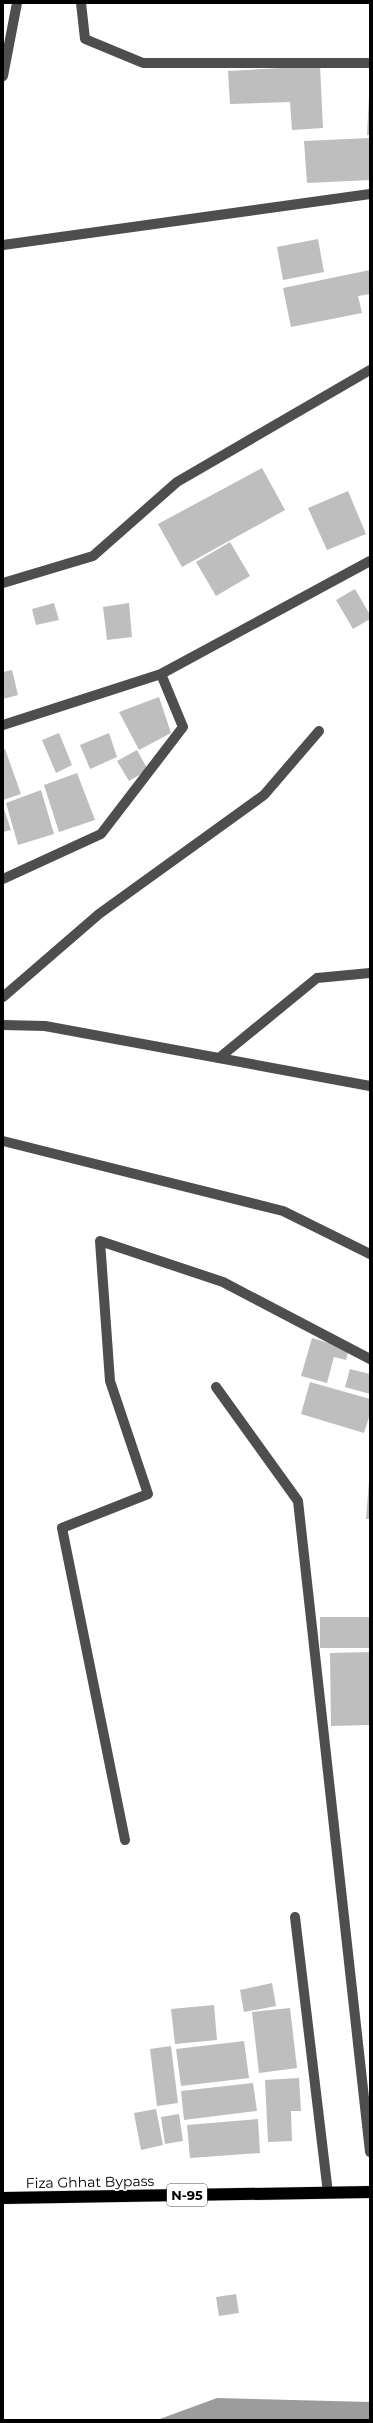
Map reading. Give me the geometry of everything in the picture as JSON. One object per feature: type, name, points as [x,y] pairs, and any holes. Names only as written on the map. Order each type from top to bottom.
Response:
[{"type":"highway","name":"Fiza Ghhat Bypass","points":[[3,2198],[370,2192]]},
{"type":"street","points":[[3,76],[6,51],[17,3]]},
{"type":"street","points":[[81,3],[85,39],[143,63],[370,63]]},
{"type":"street","points":[[3,245],[370,194]]},
{"type":"street","points":[[3,583],[94,556],[177,482],[370,370]]},
{"type":"street","points":[[3,725],[161,674],[370,561]]},
{"type":"street","points":[[3,879],[101,834],[184,726],[161,674]]},
{"type":"street","points":[[3,997],[99,914],[264,795],[319,731]]},
{"type":"street","points":[[219,1058],[317,978],[370,973]]},
{"type":"street","points":[[3,1025],[45,1026],[370,1086]]},
{"type":"street","points":[[3,1141],[283,1211],[370,1254]]},
{"type":"street","points":[[125,1840],[62,1528],[148,1494],[110,1381],[100,1241],[223,1282],[370,1359]]},
{"type":"street","points":[[216,1386],[298,1501],[370,2152]]},
{"type":"street","points":[[295,1917],[328,2193]]},
{"type":"shaded area","points":[[217,2398],[370,2402],[370,2420],[157,2420]]},
{"type":"building","points":[[320,66],[323,128],[292,130],[290,102],[230,104],[228,71]]},
{"type":"building","points":[[369,96],[370,135],[367,135]]},
{"type":"building","points":[[370,138],[370,180],[307,183],[304,141]]},
{"type":"building","points":[[318,239],[324,272],[283,280],[277,247]]},
{"type":"building","points":[[370,270],[370,294],[358,296],[362,313],[291,327],[283,288]]},
{"type":"building","points":[[262,468],[285,510],[182,567],[158,524]]},
{"type":"building","points":[[348,491],[366,534],[327,550],[308,508]]},
{"type":"building","points":[[230,542],[250,576],[216,596],[196,562]]},
{"type":"building","points":[[355,589],[370,615],[370,619],[353,629],[336,600]]},
{"type":"building","points":[[54,603],[59,620],[36,625],[32,609]]},
{"type":"building","points":[[129,603],[132,637],[107,640],[103,607]]},
{"type":"building","points":[[12,670],[18,695],[3,699],[3,672]]},
{"type":"building","points":[[159,697],[171,733],[139,750],[119,712]]},
{"type":"building","points":[[59,733],[72,765],[56,773],[42,740]]},
{"type":"building","points":[[109,733],[117,757],[90,769],[80,745]]},
{"type":"building","points":[[5,749],[21,794],[3,800],[3,750]]},
{"type":"building","points":[[137,750],[148,770],[129,781],[117,761]]},
{"type":"building","points":[[77,773],[95,820],[59,832],[44,785]]},
{"type":"building","points":[[41,790],[54,834],[18,845],[6,803]]},
{"type":"building","points":[[3,806],[11,830],[3,832]]},
{"type":"building","points":[[312,1338],[349,1349],[346,1360],[334,1357],[327,1383],[301,1376]]},
{"type":"building","points":[[350,1369],[370,1374],[370,1394],[345,1387]]},
{"type":"building","points":[[310,1382],[370,1399],[370,1414],[364,1433],[301,1414]]},
{"type":"building","points":[[369,1481],[370,1519],[366,1519]]},
{"type":"building","points":[[320,1617],[370,1617],[370,1648],[320,1648]]},
{"type":"building","points":[[370,1652],[370,1725],[331,1726],[330,1653]]},
{"type":"building","points":[[272,1983],[276,2006],[244,2012],[240,1990]]},
{"type":"building","points":[[214,2005],[217,2040],[175,2044],[171,2009]]},
{"type":"building","points":[[290,2008],[297,2068],[259,2073],[252,2012]]},
{"type":"building","points":[[244,2041],[249,2078],[181,2086],[176,2049]]},
{"type":"building","points":[[171,2046],[178,2103],[157,2106],[150,2049]]},
{"type":"building","points":[[299,2078],[301,2111],[291,2111],[292,2141],[268,2142],[265,2080]]},
{"type":"building","points":[[253,2083],[257,2111],[184,2120],[181,2091]]},
{"type":"building","points":[[156,2109],[163,2145],[141,2150],[134,2113]]},
{"type":"building","points":[[179,2114],[183,2141],[165,2144],[161,2117]]},
{"type":"building","points":[[258,2119],[260,2153],[190,2158],[187,2125]]},
{"type":"building","points":[[236,2294],[239,2313],[219,2316],[216,2297]]}]
